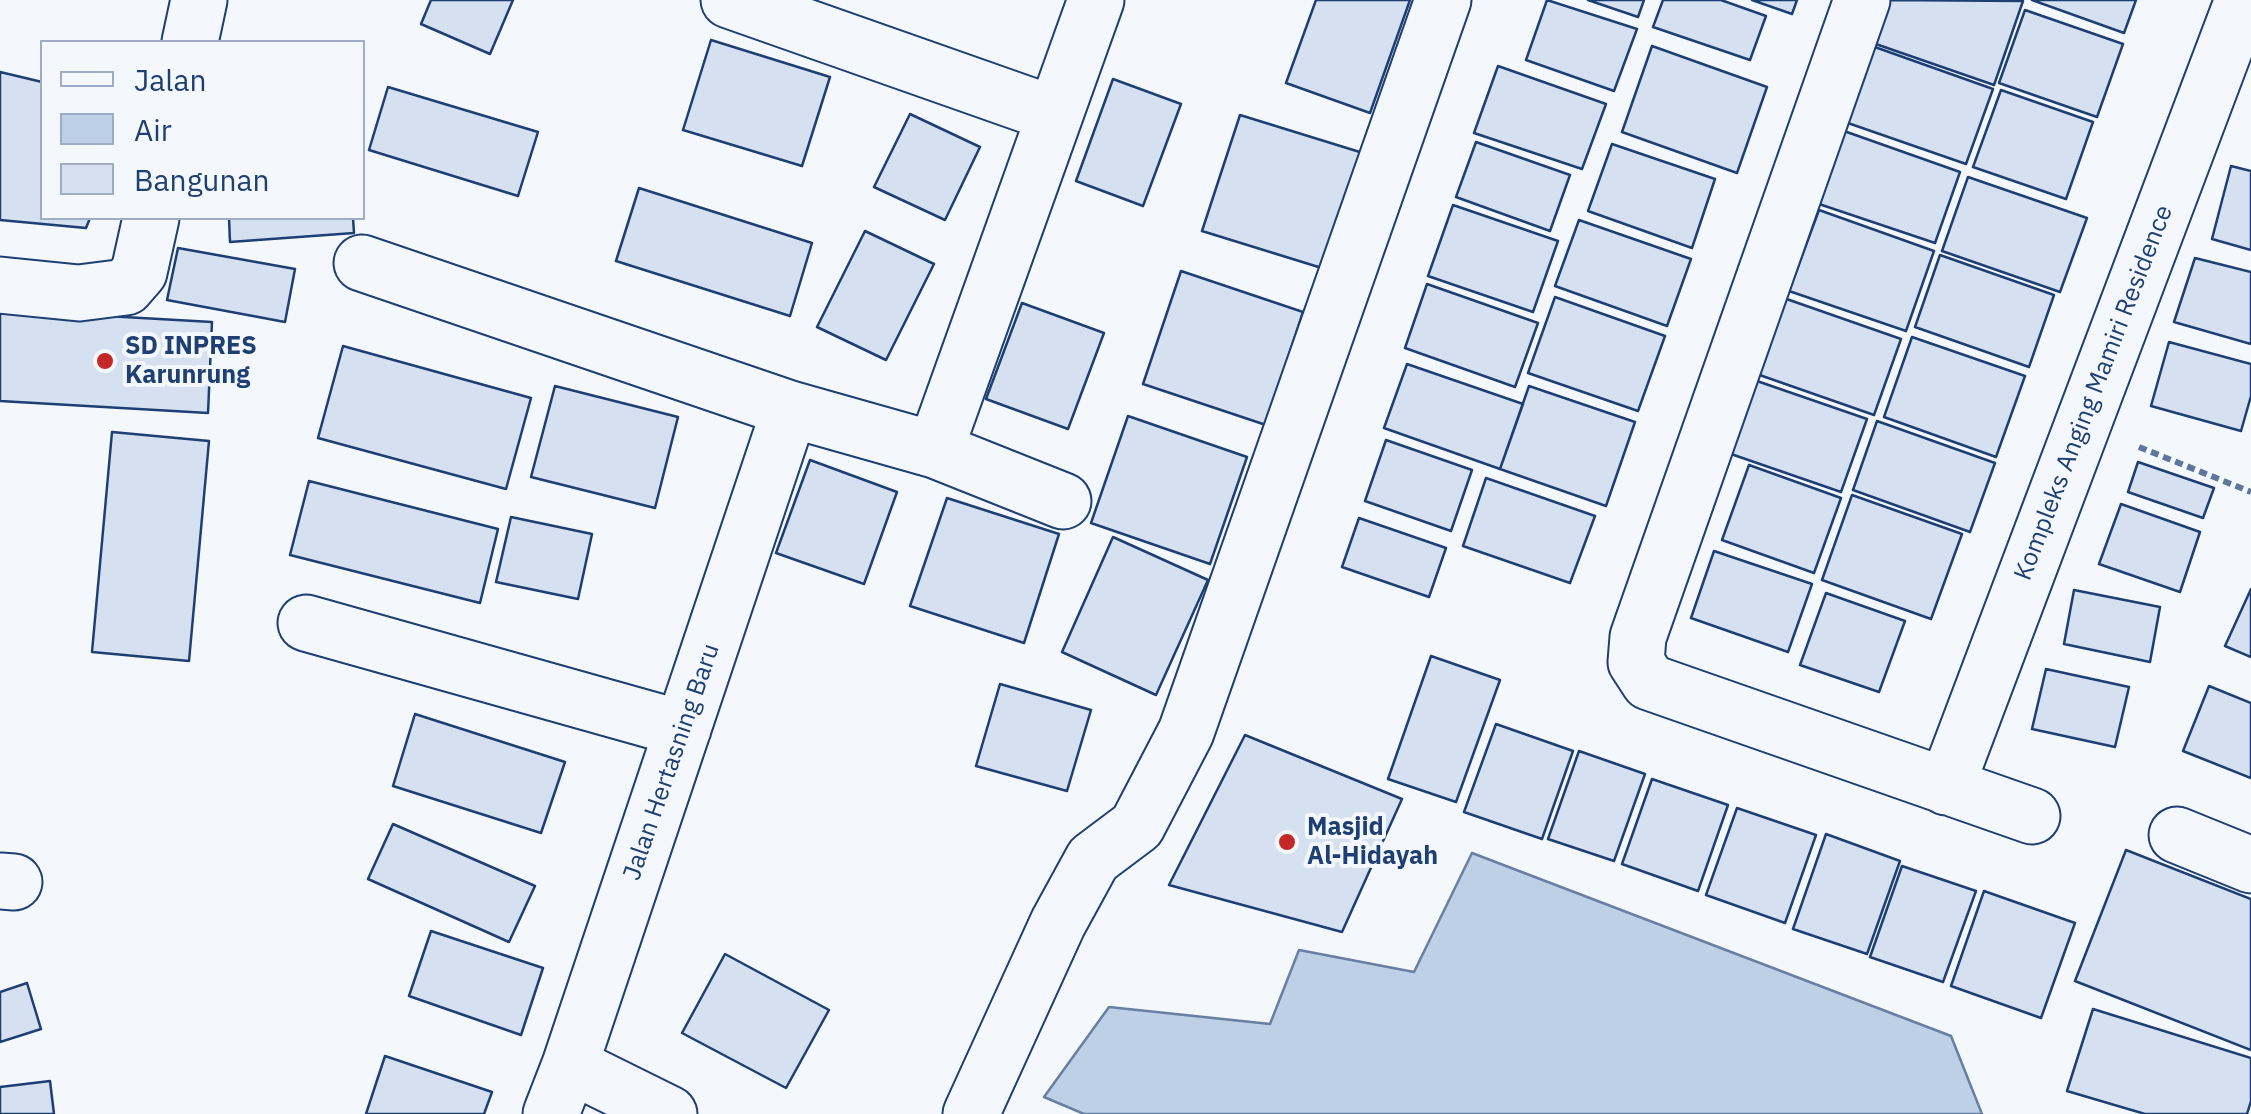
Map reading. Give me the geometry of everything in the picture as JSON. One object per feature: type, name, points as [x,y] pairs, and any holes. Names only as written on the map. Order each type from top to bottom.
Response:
[{"type":"street","points":[[190,40],[199,0]]},
{"type":"street","points":[[728,0],[1053,114]]},
{"type":"street","points":[[935,450],[1096,0]]},
{"type":"street","points":[[971,1114],[1058,923],[1093,859],[1137,826],[1186,732],[1443,0]]},
{"type":"street","points":[[1862,0],[1638,637],[1636,662],[1649,682],[2032,816]]},
{"type":"street","name":"Kompleks Anging Mamiri Residence","points":[[1946,787],[2243,0]]},
{"type":"street","points":[[0,285],[79,293],[126,287],[139,272],[151,220]]},
{"type":"street","points":[[362,263],[790,408],[935,450],[1063,501]]},
{"type":"street","name":"Jalan Hertasning Baru","points":[[560,1090],[790,408]]},
{"type":"street","points":[[306,623],[683,729]]},
{"type":"street","points":[[2176,836],[2251,865]]},
{"type":"street","points":[[560,1090],[669,1114]]},
{"type":"path","points":[[2082,425],[2251,492]]},
{"type":"water","points":[[1472,853],[1951,1036],[1982,1114],[1084,1114],[1044,1097],[1109,1007],[1270,1024],[1299,950],[1414,972]]},
{"type":"building","points":[[431,0],[513,0],[490,54],[421,24]]},
{"type":"building","points":[[1316,0],[1410,0],[1370,113],[1286,83]]},
{"type":"building","points":[[1547,0],[1637,29],[1614,91],[1526,60]]},
{"type":"building","points":[[1588,0],[1644,0],[1638,17]]},
{"type":"building","points":[[1663,0],[1721,0],[1766,16],[1750,60],[1653,27]]},
{"type":"building","points":[[1752,0],[1797,0],[1792,14]]},
{"type":"building","points":[[1885,0],[2023,1],[1994,85],[1870,42]]},
{"type":"building","points":[[2032,0],[2136,0],[2124,33]]},
{"type":"building","points":[[2025,10],[2123,44],[2097,117],[1999,83]]},
{"type":"building","points":[[711,40],[830,77],[802,166],[683,130]]},
{"type":"building","points":[[1652,46],[1767,87],[1737,173],[1622,132]]},
{"type":"building","points":[[1872,46],[1993,89],[1966,164],[1845,122]]},
{"type":"building","points":[[1498,66],[1606,104],[1582,169],[1474,133]]},
{"type":"building","points":[[0,72],[40,82],[40,220],[89,220],[86,228],[0,220]]},
{"type":"building","points":[[1113,79],[1181,104],[1143,206],[1076,181]]},
{"type":"building","points":[[388,87],[538,132],[518,196],[369,150]]},
{"type":"building","points":[[2001,90],[2093,122],[2066,199],[1973,167]]},
{"type":"building","points":[[910,114],[980,147],[945,220],[874,187]]},
{"type":"building","points":[[1240,115],[1363,153],[1325,269],[1202,231]]},
{"type":"building","points":[[1844,131],[1960,172],[1935,243],[1819,204]]},
{"type":"building","points":[[1476,142],[1570,175],[1550,231],[1456,197]]},
{"type":"building","points":[[1612,144],[1715,179],[1692,248],[1588,211]]},
{"type":"building","points":[[2231,166],[2251,171],[2251,250],[2212,239]]},
{"type":"building","points":[[1968,177],[2087,218],[2060,292],[1942,251]]},
{"type":"building","points":[[639,188],[812,243],[790,316],[616,261]]},
{"type":"building","points":[[1453,205],[1558,241],[1533,312],[1428,276]]},
{"type":"building","points":[[1819,210],[1934,251],[1906,331],[1789,291]]},
{"type":"building","points":[[229,220],[353,220],[354,233],[230,242]]},
{"type":"building","points":[[1579,220],[1691,259],[1667,326],[1555,286]]},
{"type":"building","points":[[865,231],[934,264],[886,360],[817,327]]},
{"type":"building","points":[[178,248],[295,269],[285,322],[167,300]]},
{"type":"building","points":[[1940,255],[2054,295],[2029,367],[1915,327]]},
{"type":"building","points":[[2195,258],[2251,272],[2251,344],[2174,322]]},
{"type":"building","points":[[1181,271],[1303,312],[1266,425],[1143,384]]},
{"type":"building","points":[[1427,284],[1538,323],[1515,387],[1405,348]]},
{"type":"building","points":[[1778,296],[1901,339],[1874,415],[1751,372]]},
{"type":"building","points":[[1555,297],[1665,336],[1638,411],[1528,373]]},
{"type":"building","points":[[1022,303],[1104,333],[1068,429],[986,399]]},
{"type":"building","name":"SD INPRES Karunrung","points":[[0,310],[212,322],[208,413],[0,401]]},
{"type":"building","points":[[1912,337],[2025,376],[1996,457],[1884,417]]},
{"type":"building","points":[[2169,342],[2251,364],[2251,396],[2241,431],[2151,406]]},
{"type":"building","points":[[343,346],[531,398],[506,489],[318,438]]},
{"type":"building","points":[[1407,364],[1523,404],[1500,469],[1384,428]]},
{"type":"building","points":[[1757,381],[1867,419],[1841,492],[1731,454]]},
{"type":"building","points":[[555,386],[678,417],[655,508],[531,477]]},
{"type":"building","points":[[1529,386],[1635,422],[1606,506],[1500,469]]},
{"type":"building","points":[[1128,416],[1247,457],[1210,564],[1091,523]]},
{"type":"building","points":[[1877,421],[1995,463],[1970,532],[1853,490]]},
{"type":"building","points":[[112,432],[209,441],[189,661],[92,652]]},
{"type":"building","points":[[1386,440],[1472,470],[1451,531],[1365,501]]},
{"type":"building","points":[[810,460],[897,492],[864,584],[776,553]]},
{"type":"building","points":[[2138,462],[2214,488],[2203,518],[2128,492]]},
{"type":"building","points":[[1749,465],[1841,498],[1814,573],[1722,540]]},
{"type":"building","points":[[1486,478],[1595,516],[1570,583],[1463,546]]},
{"type":"building","points":[[309,481],[498,529],[480,603],[290,555]]},
{"type":"building","points":[[1852,495],[1962,534],[1931,619],[1822,580]]},
{"type":"building","points":[[947,498],[1059,534],[1024,643],[910,606]]},
{"type":"building","points":[[2121,504],[2200,532],[2180,592],[2099,564]]},
{"type":"building","points":[[511,517],[592,534],[578,599],[496,582]]},
{"type":"building","points":[[1359,518],[1446,548],[1429,597],[1342,567]]},
{"type":"building","points":[[1113,537],[1208,580],[1156,695],[1062,652]]},
{"type":"building","points":[[1714,551],[1812,584],[1788,652],[1691,618]]},
{"type":"building","points":[[2251,589],[2251,657],[2225,646]]},
{"type":"building","points":[[2074,590],[2160,607],[2150,662],[2064,644]]},
{"type":"building","points":[[1826,593],[1905,621],[1879,692],[1800,665]]},
{"type":"building","points":[[1431,656],[1500,680],[1456,802],[1388,779]]},
{"type":"building","points":[[2046,669],[2129,687],[2115,747],[2032,729]]},
{"type":"building","points":[[1000,684],[1091,710],[1067,791],[976,766]]},
{"type":"building","points":[[2209,686],[2251,703],[2251,778],[2183,751]]},
{"type":"building","points":[[415,714],[565,762],[541,833],[393,786]]},
{"type":"building","points":[[1496,724],[1573,751],[1542,839],[1464,812]]},
{"type":"building","name":"Masjid Al-Hidayah","points":[[1245,735],[1402,799],[1342,932],[1169,885]]},
{"type":"building","points":[[1579,751],[1645,774],[1614,861],[1548,839]]},
{"type":"building","points":[[1652,779],[1728,805],[1698,891],[1622,864]]},
{"type":"building","points":[[1737,808],[1816,835],[1785,923],[1706,895]]},
{"type":"building","points":[[393,824],[535,886],[509,942],[368,879]]},
{"type":"building","points":[[1826,834],[1900,861],[1867,954],[1793,929]]},
{"type":"building","points":[[2126,850],[2251,899],[2251,1050],[2075,981]]},
{"type":"building","points":[[1902,866],[1976,891],[1943,982],[1870,957]]},
{"type":"building","points":[[1984,891],[2075,923],[2041,1018],[1951,986]]},
{"type":"building","points":[[431,931],[543,968],[521,1035],[409,996]]},
{"type":"building","points":[[725,954],[829,1010],[786,1088],[682,1033]]},
{"type":"building","points":[[27,983],[41,1029],[0,1042],[0,992]]},
{"type":"building","points":[[2093,1009],[2251,1058],[2251,1101],[2247,1114],[2145,1114],[2067,1091]]},
{"type":"building","points":[[385,1056],[492,1092],[484,1114],[366,1114]]},
{"type":"building","points":[[50,1081],[54,1114],[0,1114],[0,1087]]},
{"type":"place","name":"SD INPRES Karunrung","points":[[105,361]]},
{"type":"place","name":"Masjid Al-Hidayah","points":[[1287,842]]}]
